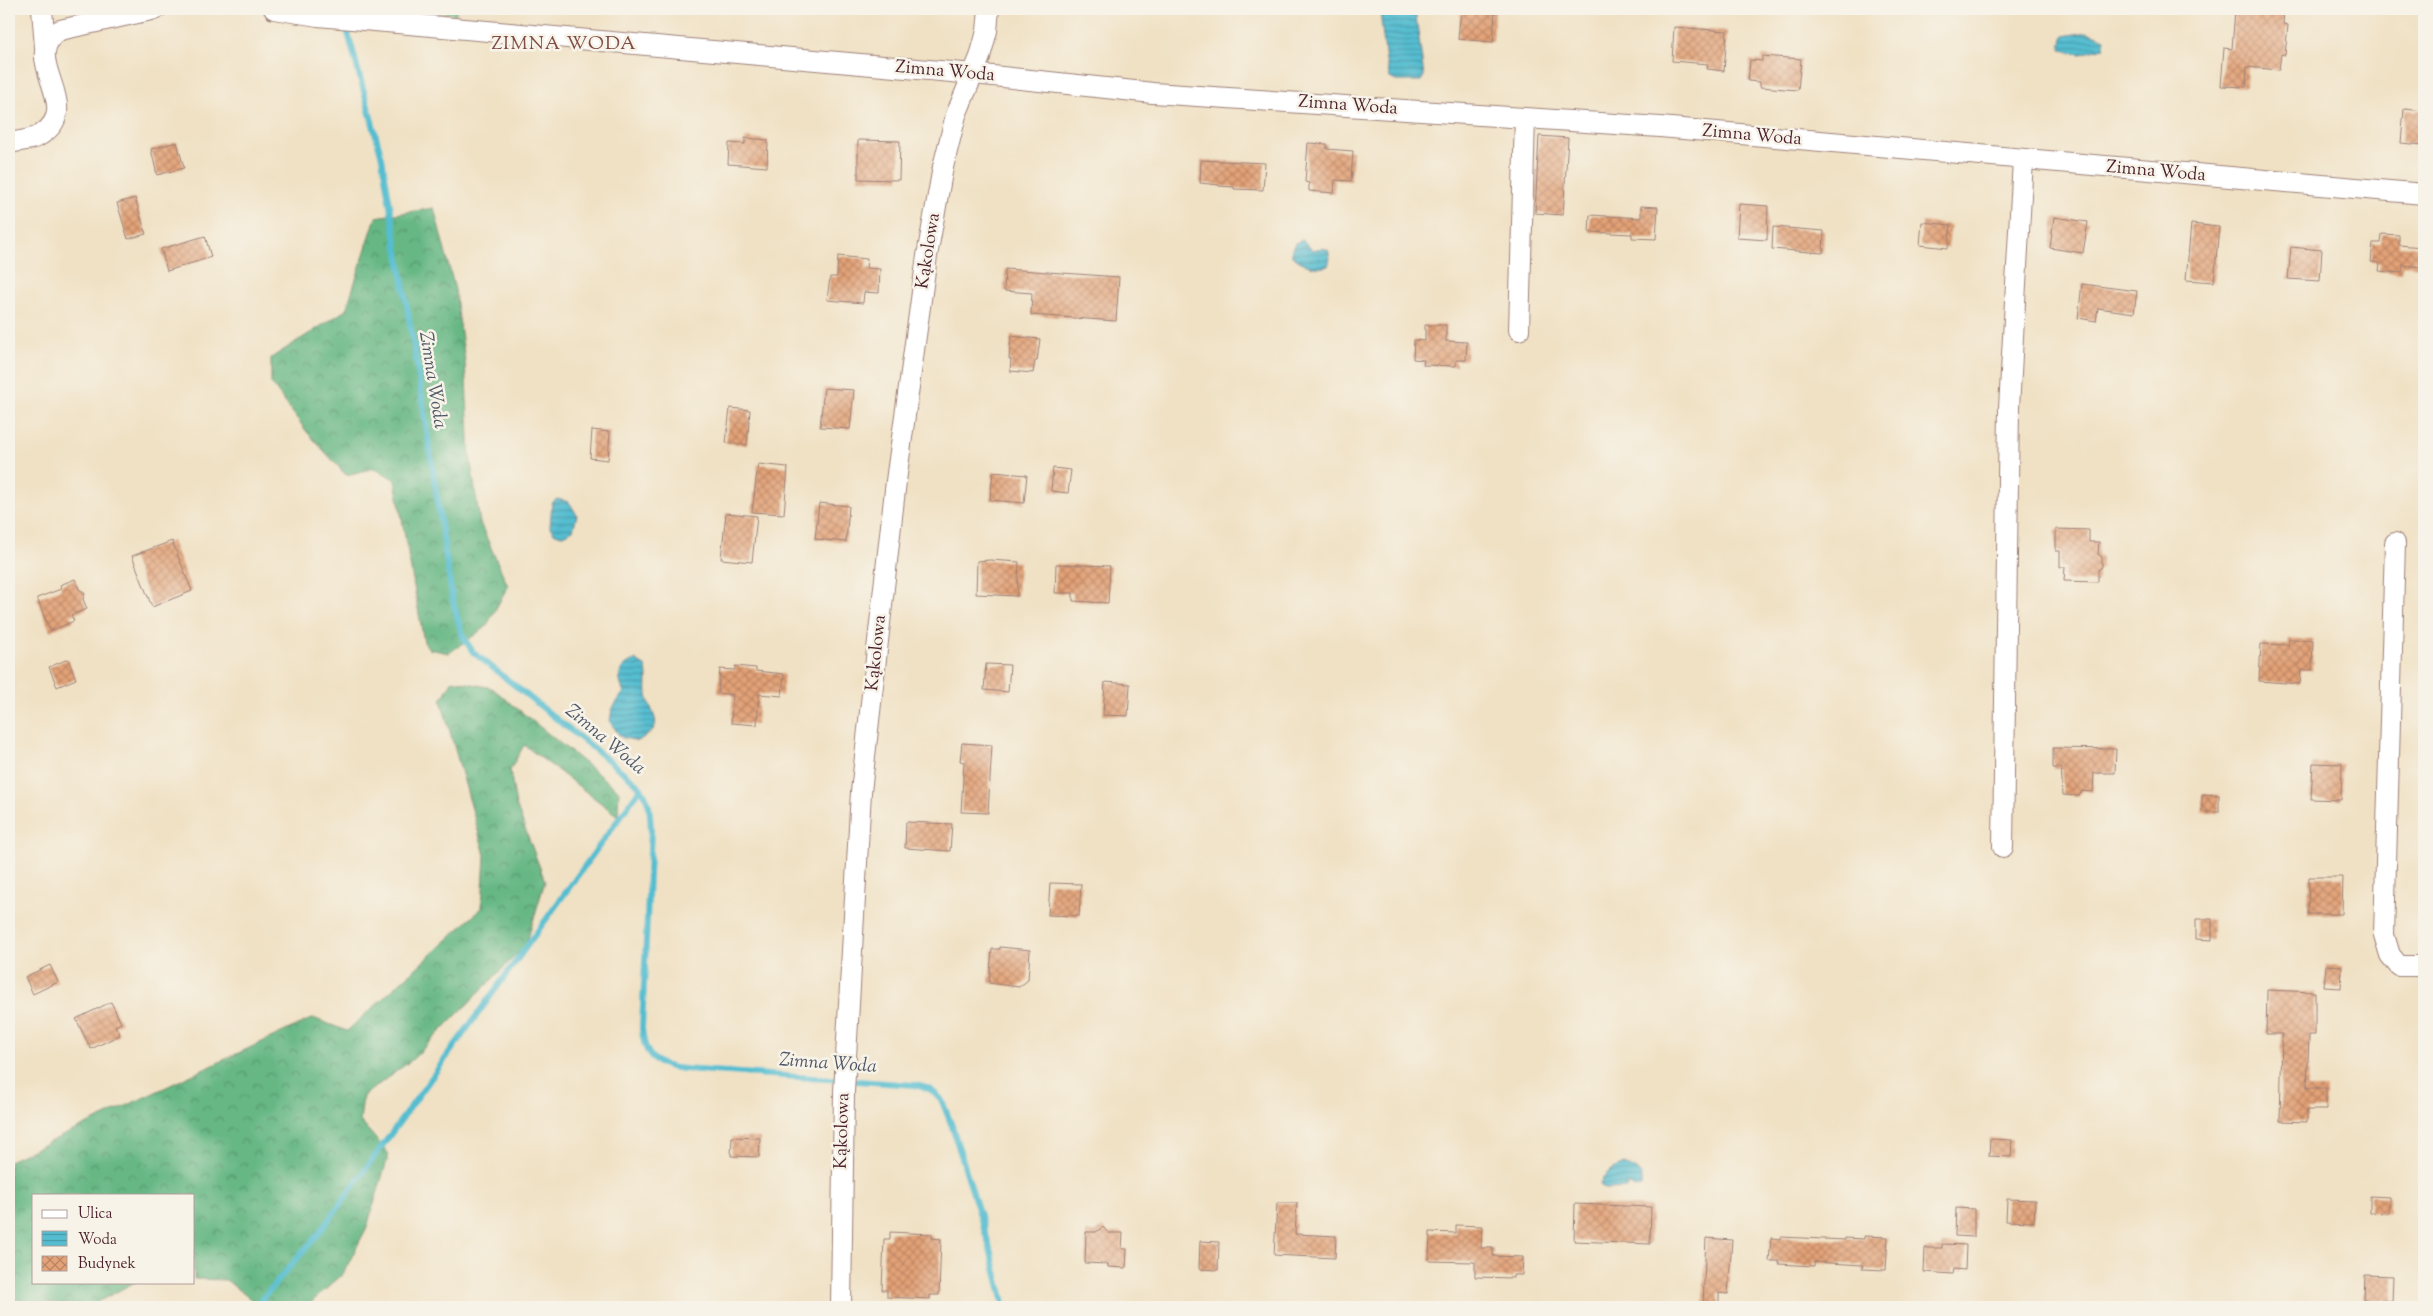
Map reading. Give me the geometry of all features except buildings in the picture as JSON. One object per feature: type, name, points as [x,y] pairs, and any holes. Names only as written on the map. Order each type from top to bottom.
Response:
[{"type":"street","points":[[9,143],[41,136],[55,124],[58,110],[56,92],[46,66],[42,9]]},
{"type":"street","points":[[46,47],[50,36],[60,30],[156,9]]},
{"type":"street","name":"Zimna Woda","points":[[274,9],[318,16],[974,74],[1172,94],[1660,127],[2424,194]]},
{"type":"street","name":"Kąkolowa","points":[[841,1307],[844,1092],[861,792],[896,481],[927,256],[943,167],[956,115],[974,74],[987,31],[989,9]]},
{"type":"street","points":[[1520,330],[1526,118]]},
{"type":"street","points":[[2003,846],[2009,408],[2023,160]]},
{"type":"street","points":[[2395,543],[2384,935],[2390,955],[2399,966],[2424,966]]},
{"type":"green space","points":[[409,9],[456,9],[456,14]]},
{"type":"green space","points":[[434,208],[455,290],[465,361],[470,456],[480,523],[508,586],[486,627],[449,653],[429,649],[424,642],[395,480],[375,468],[346,475],[307,432],[271,383],[271,358],[346,310],[376,217]]},
{"type":"green space","points":[[453,680],[492,688],[619,791],[618,816],[524,745],[510,770],[516,805],[545,881],[526,945],[413,1059],[363,1096],[360,1121],[389,1154],[367,1227],[343,1274],[306,1307],[257,1304],[226,1280],[195,1279],[195,1194],[32,1194],[32,1284],[131,1284],[90,1306],[9,1300],[9,1161],[313,1018],[347,1031],[482,908],[485,855],[441,700]]},
{"type":"water","points":[[1382,9],[1415,9],[1424,76],[1421,81],[1396,81],[1390,78],[1380,12]]},
{"type":"water","points":[[2087,32],[2105,39],[2103,48],[2081,54],[2062,50],[2060,46],[2064,36]]},
{"type":"water","points":[[1303,240],[1312,250],[1323,248],[1328,250],[1330,258],[1328,266],[1309,266],[1292,256],[1292,249],[1295,243]]},
{"type":"water","points":[[557,499],[569,502],[577,515],[573,530],[564,535],[555,534],[550,527],[552,503]]},
{"type":"water","points":[[635,660],[646,667],[647,695],[656,721],[652,730],[637,741],[621,737],[610,722],[612,709],[624,692],[620,681],[620,672],[625,665]]},
{"type":"water","points":[[1624,1164],[1635,1169],[1640,1174],[1642,1186],[1636,1188],[1627,1184],[1628,1188],[1605,1189],[1600,1185],[1606,1174]]},
{"type":"waterway","name":"Zimna Woda","points":[[345,22],[382,158],[418,372],[452,597],[462,635],[473,652],[634,781],[643,792],[648,803],[651,830],[642,1028],[645,1047],[653,1059],[674,1068],[915,1085],[930,1089],[941,1099],[952,1126],[989,1245],[1005,1307]]},
{"type":"waterway","points":[[255,1307],[320,1232],[641,788]]},
{"type":"district","name":"ZIMNA WODA","points":[[564,44]]}]
